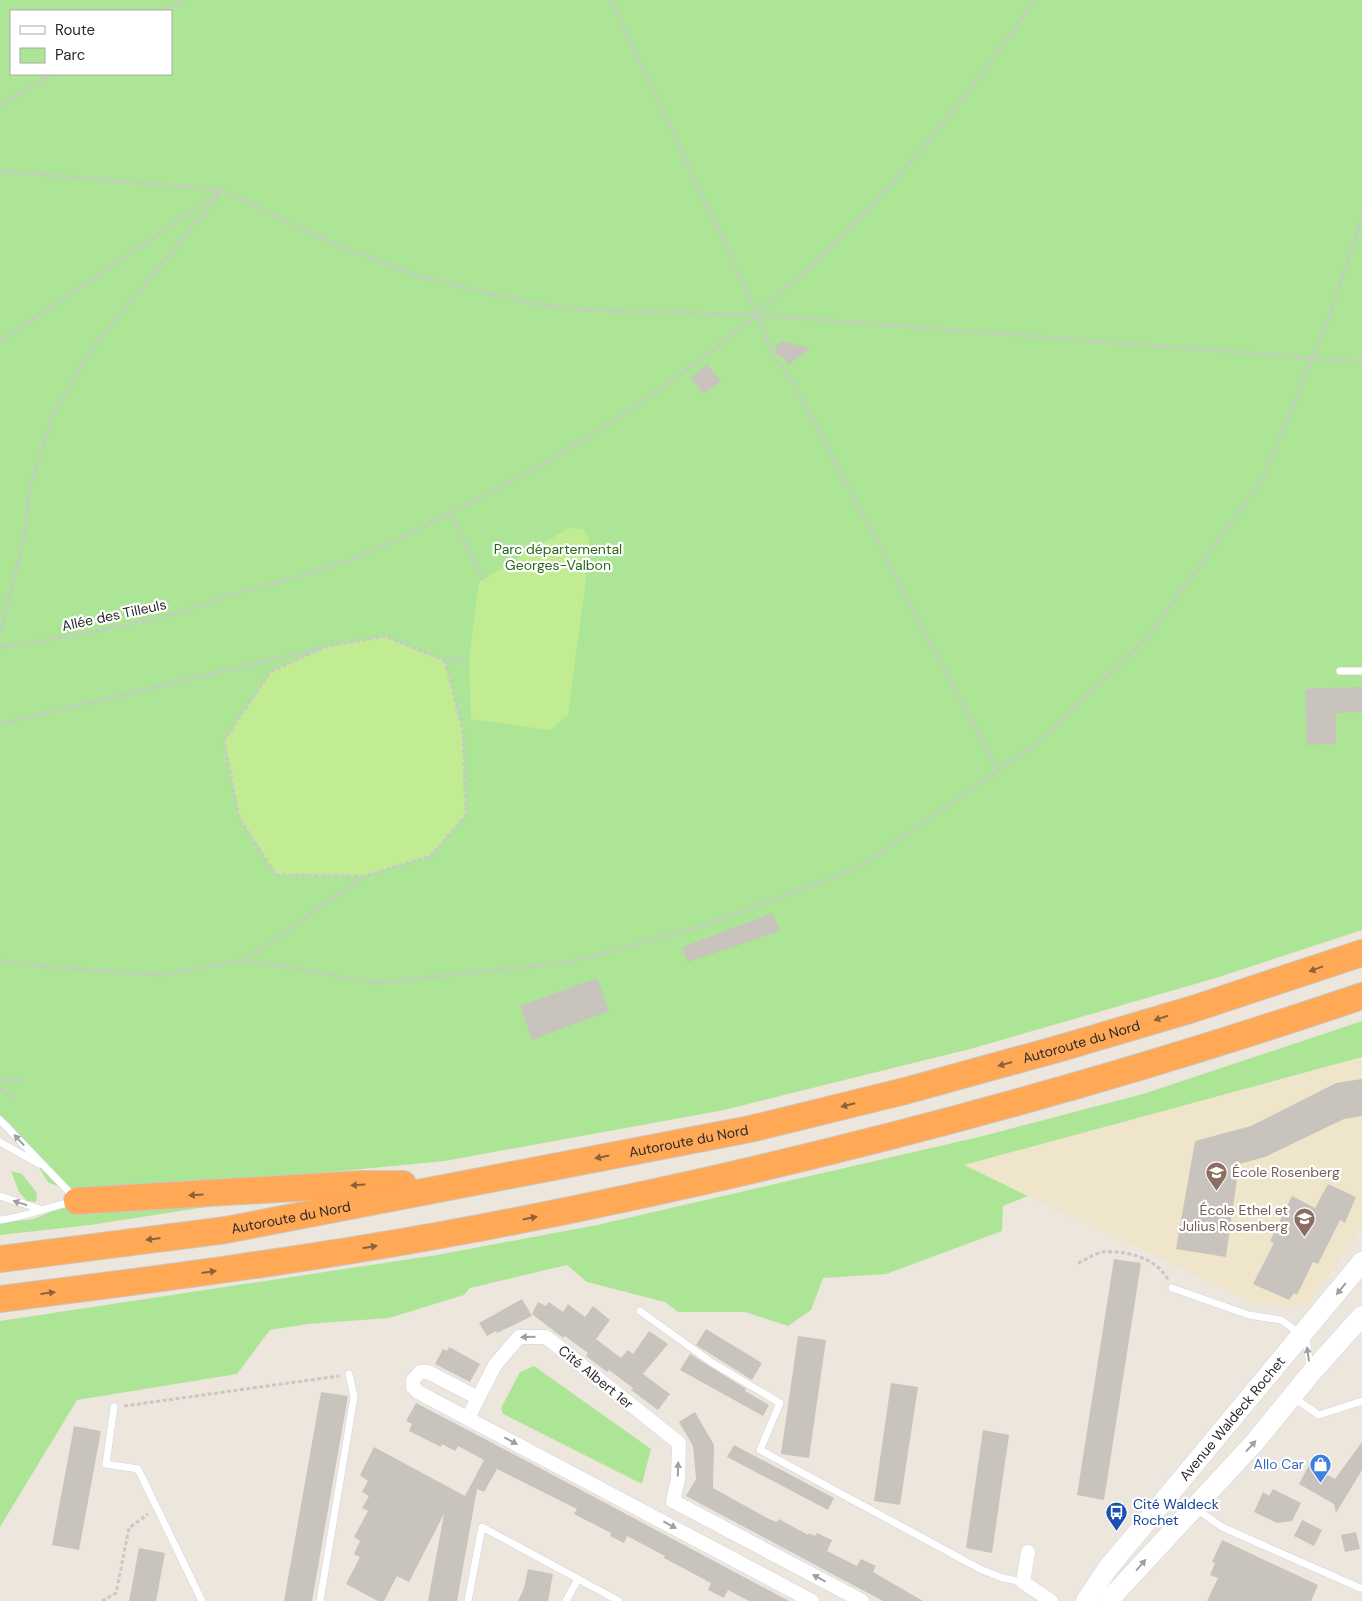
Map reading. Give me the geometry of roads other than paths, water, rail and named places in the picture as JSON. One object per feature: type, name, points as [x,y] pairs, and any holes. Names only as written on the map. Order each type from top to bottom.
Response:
[{"type":"highway","name":"Autoroute du Nord","points":[[0,1259],[226,1230],[750,1129],[905,1091],[1193,1009],[1362,953]]},
{"type":"highway","points":[[0,1299],[352,1250],[475,1229],[660,1191],[893,1136],[1065,1089],[1181,1055],[1362,996]]},
{"type":"highway","points":[[77,1201],[362,1184],[459,1185]]},
{"type":"main road","name":"Avenue Waldeck Rochet","points":[[1086,1601],[1108,1568],[1303,1336],[1362,1262]]},
{"type":"main road","name":"Avenue Waldeck Rochet","points":[[1108,1601],[1255,1442],[1311,1373],[1362,1316]]},
{"type":"street","name":"Cité Albert 1er","points":[[468,1418],[495,1365],[520,1337],[546,1337],[679,1444],[678,1478],[673,1501]]},
{"type":"street","points":[[478,1398],[428,1372],[420,1372],[415,1377],[414,1387],[418,1392],[812,1601]]},
{"type":"street","points":[[650,1515],[673,1501],[862,1601]]},
{"type":"street","points":[[1028,1552],[1023,1582],[1052,1601]]},
{"type":"lane","points":[[1340,670],[1362,671]]},
{"type":"lane","points":[[0,1120],[77,1201]]},
{"type":"lane","points":[[0,1142],[48,1170]]},
{"type":"lane","points":[[0,1196],[41,1209]]},
{"type":"lane","points":[[0,1220],[16,1218],[41,1209],[77,1201]]},
{"type":"lane","points":[[1172,1288],[1241,1312],[1281,1320],[1303,1336],[1307,1344],[1311,1373]]},
{"type":"lane","points":[[640,1311],[711,1362],[780,1403],[760,1450],[982,1570],[1002,1578],[1023,1582]]},
{"type":"lane","points":[[320,1601],[354,1396],[349,1374]]},
{"type":"lane","points":[[1292,1397],[1319,1415],[1362,1401]]},
{"type":"lane","points":[[114,1407],[106,1464],[138,1469],[202,1601]]},
{"type":"lane","points":[[1195,1507],[1222,1527],[1360,1588]]},
{"type":"lane","points":[[468,1601],[482,1527],[619,1601]]},
{"type":"lane","points":[[566,1601],[578,1579]]},
{"type":"place","name":"École Rosenberg","points":[[1216,1191]]},
{"type":"place","name":"École Ethel et Julius Rosenberg","points":[[1304,1237]]},
{"type":"place","name":"Allo Car","points":[[1320,1483]]},
{"type":"place","name":"Cité Waldeck Rochet","points":[[1117,1531]]},
{"type":"park label","name":"Parc départemental Georges-Valbon","points":[[558,558]]}]
